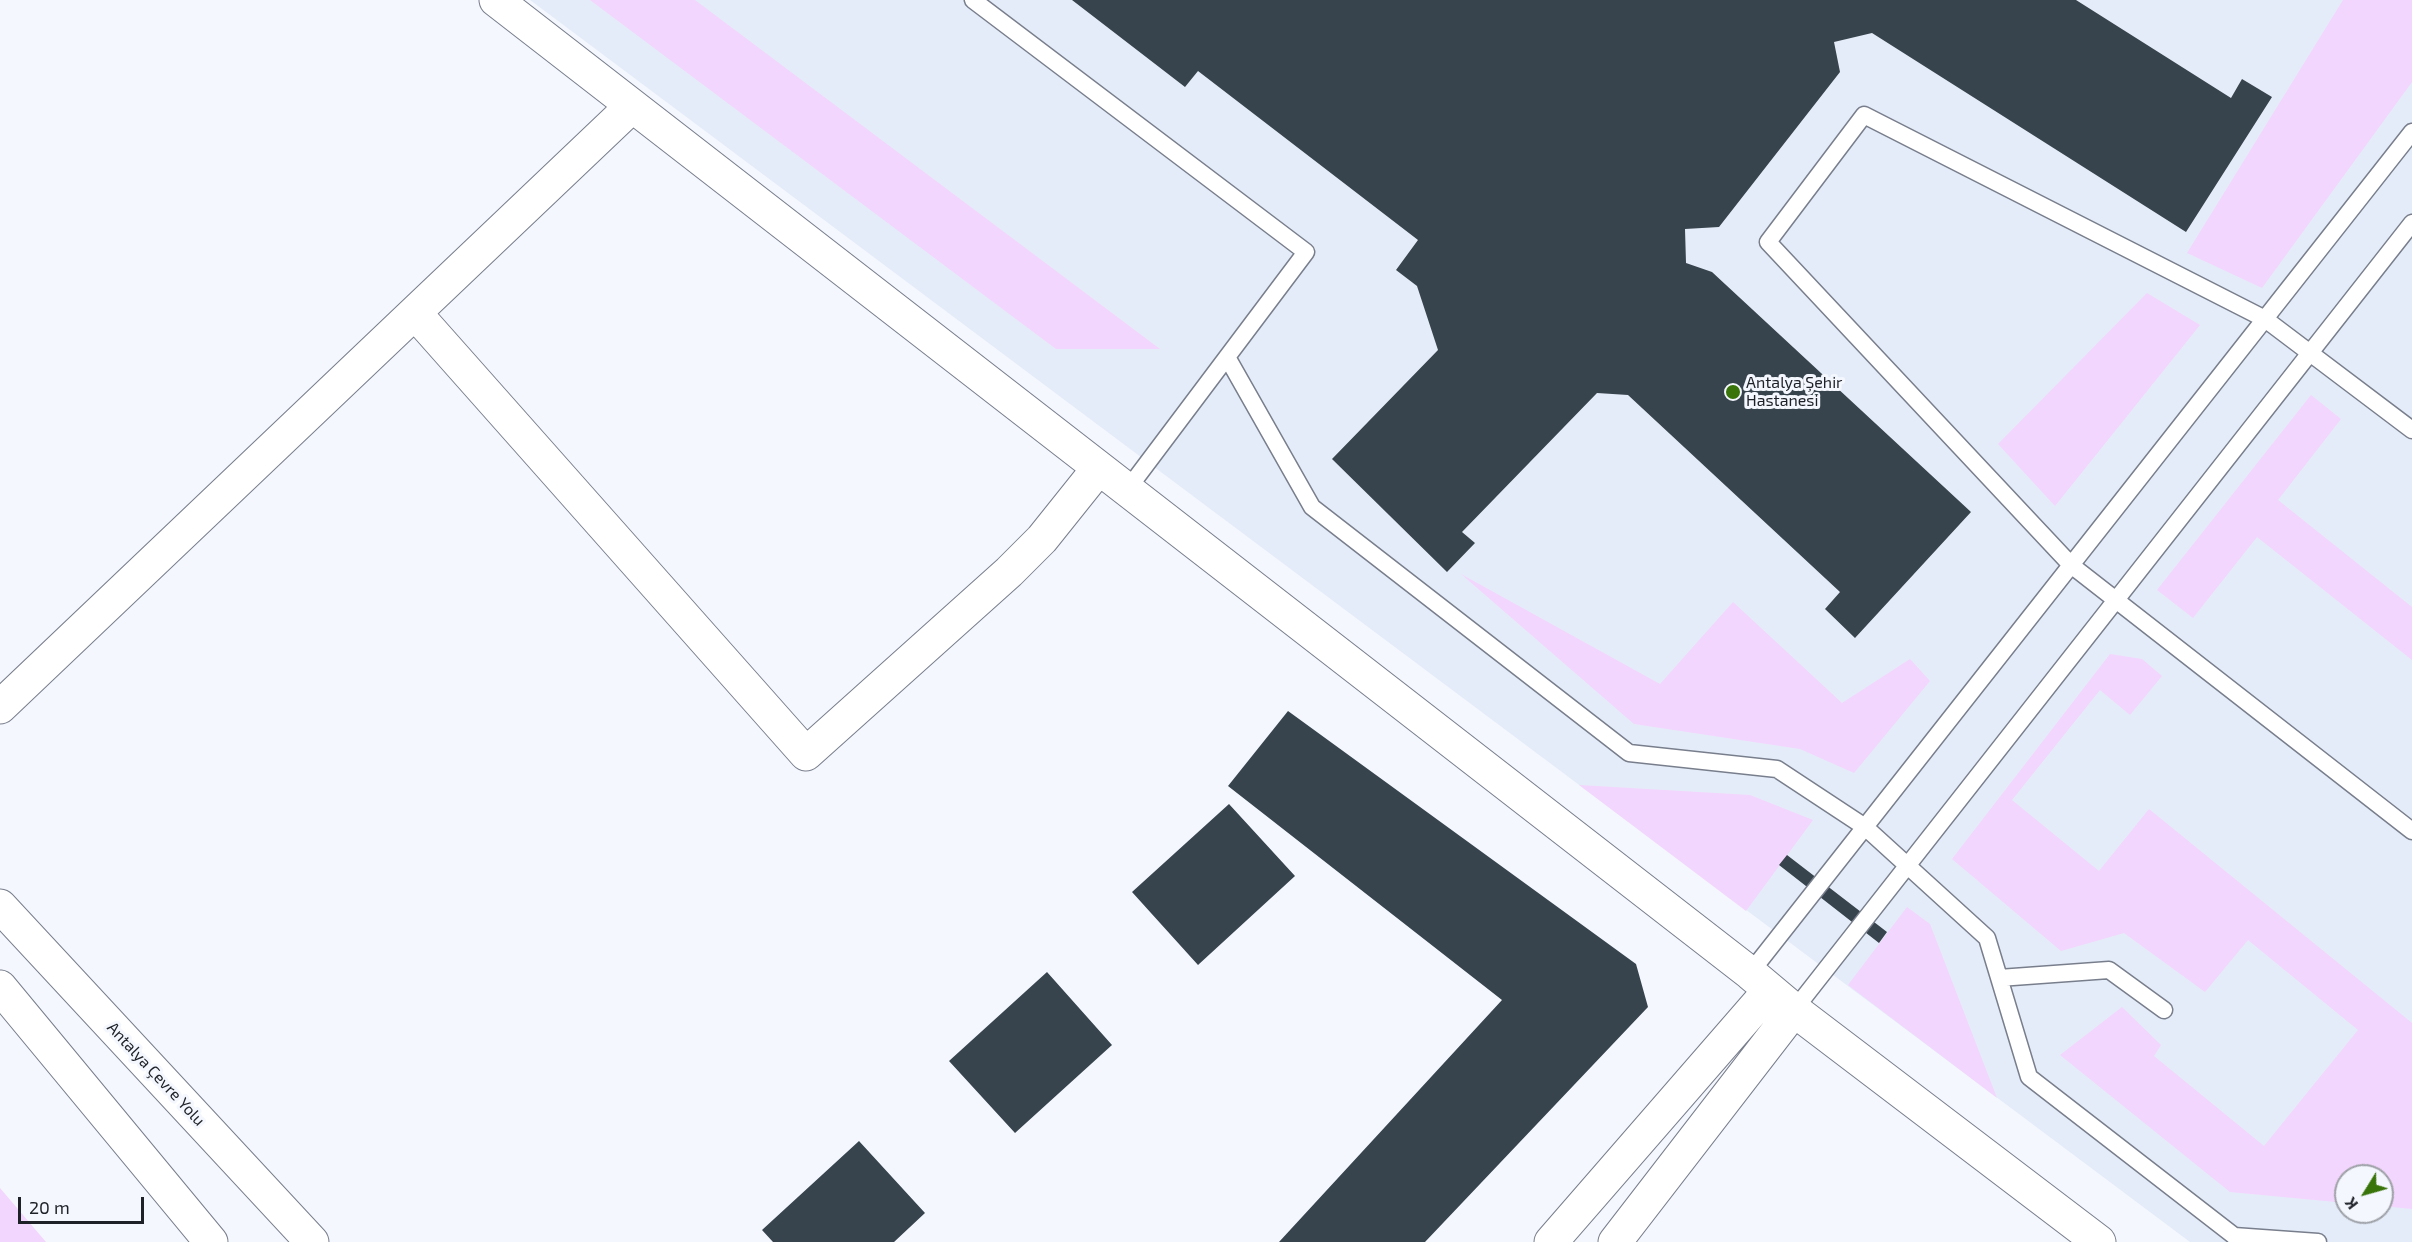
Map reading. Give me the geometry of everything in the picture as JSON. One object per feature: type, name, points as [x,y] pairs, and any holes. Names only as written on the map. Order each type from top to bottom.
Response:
[{"type":"street","points":[[496,0],[1771,991],[2099,1242]]},
{"type":"street","points":[[0,707],[632,106]]},
{"type":"street","points":[[415,313],[806,754],[1009,572],[1041,539],[1098,469]]},
{"type":"street","name":"Antalya Çevre Yolu","points":[[0,906],[312,1242]]},
{"type":"street","points":[[0,987],[211,1242]]},
{"type":"street","points":[[1551,1242],[1771,991]]},
{"type":"street","points":[[1615,1242],[1771,991]]},
{"type":"lane","points":[[973,0],[1306,252],[1127,490]]},
{"type":"lane","points":[[2412,430],[2265,319],[1864,115],[1768,242],[2071,565],[2412,831]]},
{"type":"lane","points":[[1771,991],[1865,827],[2412,132]]},
{"type":"lane","points":[[1771,991],[1907,866],[2412,223]]},
{"type":"lane","points":[[1227,357],[1312,507],[1629,753],[1777,769],[1865,827],[1987,938],[2029,1077],[2238,1239],[2318,1242]]},
{"type":"lane","points":[[1999,978],[2109,970],[2164,1010]]},
{"type":"shaded area","name":"Antalya Şehir Hastanesi","points":[[530,0],[2412,0],[2412,1242],[2190,1242]]},
{"type":"shaded area","points":[[590,0],[695,0],[1160,349],[1056,349]]},
{"type":"shaded area","points":[[2343,0],[2412,0],[2412,82],[2262,288],[2187,253]]},
{"type":"shaded area","points":[[2147,293],[2200,325],[2055,506],[1998,444]]},
{"type":"shaded area","points":[[2311,395],[2341,419],[2278,500],[2412,607],[2412,660],[2257,537],[2193,618],[2157,590]]},
{"type":"shaded area","points":[[1461,574],[1660,684],[1733,602],[1842,703],[1910,659],[1930,681],[1854,773],[1800,749],[1634,724]]},
{"type":"shaded area","points":[[2110,654],[2142,659],[2162,676],[2130,715],[2100,690],[2012,800],[2099,871],[2149,809],[2412,1023],[2412,1209],[2394,1207],[2394,1164],[2334,1164],[2334,1202],[2230,1192],[2060,1055],[2122,1007],[2161,1045],[2154,1056],[2264,1146],[2358,1030],[2248,940],[2205,992],[2124,933],[2061,951],[1952,859]]},
{"type":"shaded area","points":[[1579,785],[1750,795],[1813,820],[1746,911]]},
{"type":"shaded area","points":[[1907,907],[1930,924],[1997,1098],[1848,985]]},
{"type":"shaded area","points":[[0,1188],[46,1242],[0,1242]]},
{"type":"building","points":[[1072,0],[2076,0],[2231,98],[2242,79],[2272,97],[2186,232],[1872,33],[1834,42],[1840,72],[1719,227],[1685,229],[1686,263],[1712,272],[1971,512],[1855,638],[1825,609],[1840,592],[1628,395],[1597,393],[1462,532],[1475,543],[1447,572],[1332,459],[1438,350],[1417,286],[1396,270],[1418,240],[1198,71],[1185,87]]},
{"type":"building","points":[[1288,711],[1636,964],[1648,1007],[1425,1242],[1279,1242],[1502,1000],[1228,786]]},
{"type":"building","points":[[1229,804],[1295,876],[1198,965],[1132,892]]},
{"type":"building","points":[[1787,855],[1887,932],[1879,943],[1779,865]]},
{"type":"building","points":[[1047,972],[1112,1045],[1015,1133],[949,1061]]},
{"type":"building","points":[[859,1141],[925,1213],[894,1242],[773,1242],[762,1230]]},
{"type":"place","name":"Antalya Şehir Hastanesi","points":[[1733,392]]}]
